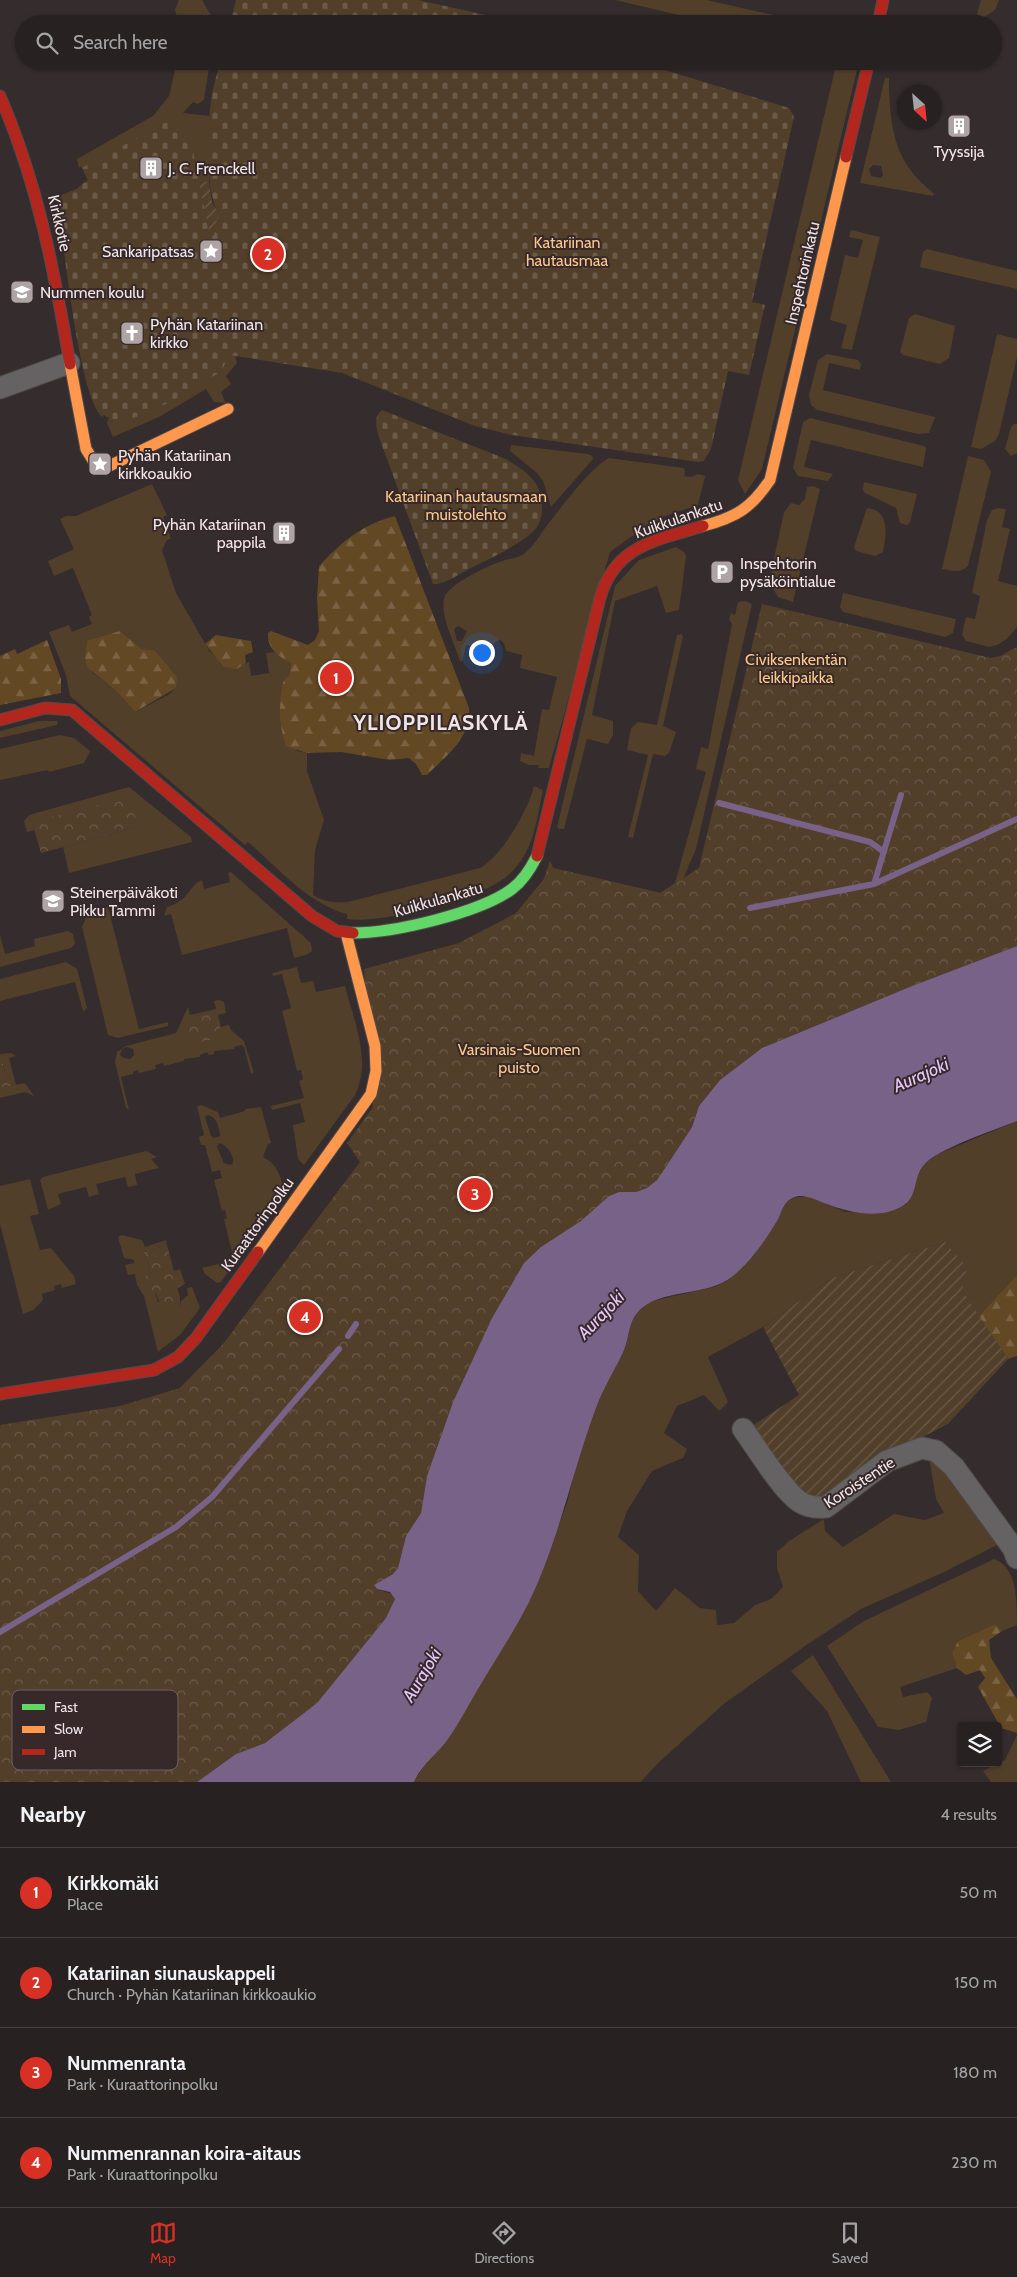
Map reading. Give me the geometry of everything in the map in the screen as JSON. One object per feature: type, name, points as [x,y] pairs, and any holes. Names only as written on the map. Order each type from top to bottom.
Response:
[{"type":"street","points":[[880,15],[883,0]]},
{"type":"street","name":"Inspehtorinkatu","points":[[764,492],[772,471],[867,70]]},
{"type":"street","name":"Kirkkotie","points":[[0,96],[31,172],[45,226],[69,363]]},
{"type":"street","points":[[0,388],[69,363],[85,443],[93,461],[99,467],[105,468],[228,409]]},
{"type":"street","name":"Kuikkulankatu","points":[[0,720],[59,706],[72,710],[312,916],[324,924],[346,933],[392,930],[483,905],[512,889],[524,878],[540,850],[600,598],[608,575],[618,562],[633,551],[670,536],[738,514],[754,504],[764,492]]},
{"type":"street","name":"Kuraattorinpolku","points":[[0,1394],[154,1370],[178,1357],[196,1338],[335,1147],[371,1094],[376,1070],[375,1046],[346,933]]},
{"type":"street","name":"Koroistentie","points":[[743,1428],[788,1490],[800,1502],[818,1508],[826,1507],[886,1461],[922,1448],[936,1451],[954,1467],[1013,1548],[1017,1558]]},
{"type":"green space","points":[[179,0],[202,0],[211,15],[176,15],[175,10]]},
{"type":"green space","points":[[236,0],[418,0],[486,15],[232,15]]},
{"type":"green space","points":[[615,0],[707,0],[773,15],[679,15]]},
{"type":"green space","points":[[981,0],[999,0],[995,10],[988,15],[977,14]]},
{"type":"green space","points":[[175,70],[209,70],[204,100],[198,104],[193,102],[183,113],[210,116],[209,181],[199,183],[196,174],[76,189],[88,180],[81,166],[79,168],[77,159],[153,116],[169,96]]},
{"type":"green space","name":"Katariinan hautausmaa","points":[[218,70],[664,70],[789,108],[794,117],[752,302],[765,305],[749,375],[728,371],[711,449],[704,461],[698,462],[512,435],[475,426],[342,373],[229,355],[223,368],[217,374],[195,388],[147,413],[131,419],[118,421],[108,420],[109,418],[104,415],[102,417],[93,403],[79,348],[57,197],[81,187],[88,180],[82,168],[172,119],[180,136],[190,136],[210,236],[218,212],[211,189],[208,159],[212,92]]},
{"type":"green space","points":[[835,70],[857,70],[762,469],[745,494],[738,480]]},
{"type":"green space","points":[[885,78],[889,78],[891,115],[895,139],[905,162],[912,172],[934,194],[933,196],[860,183]],"holes":[[[873,165],[881,166],[883,175],[880,178],[871,176],[869,169]]]},
{"type":"green space","points":[[209,181],[212,202],[218,212],[214,236],[210,236],[199,183]]},
{"type":"green space","points":[[851,230],[880,237],[852,350],[841,348],[847,325],[830,320],[845,255],[858,258],[863,240],[849,237]]},
{"type":"green space","points":[[927,249],[1017,271],[1017,289],[920,267],[923,252]]},
{"type":"green space","points":[[915,314],[955,326],[949,358],[940,364],[903,355],[900,352],[909,318]]},
{"type":"green space","points":[[997,334],[1017,339],[1017,357],[999,434],[995,441],[981,449],[971,447]]},
{"type":"green space","points":[[190,352],[235,355],[237,363],[226,376],[231,384],[221,392],[226,403],[214,402],[206,389],[159,417],[113,437],[107,423],[108,420],[112,422]]},
{"type":"green space","points":[[827,354],[858,360],[861,364],[860,370],[829,363],[823,390],[935,417],[929,433],[918,434],[817,410],[811,405],[809,395],[818,360]]},
{"type":"green space","name":"Katariinan hautausmaan muistolehto","points":[[382,410],[506,459],[525,472],[539,489],[541,496],[541,516],[537,527],[524,539],[508,549],[449,580],[433,584],[380,440],[376,420]]},
{"type":"green space","points":[[810,418],[924,446],[926,448],[923,467],[811,440],[804,467],[833,474],[828,481],[798,476],[793,468],[803,422]]},
{"type":"green space","points":[[1017,424],[1017,453],[1011,456],[1005,449],[1011,427]]},
{"type":"green space","points":[[511,445],[588,454],[593,459],[551,507],[543,481],[537,473],[510,451]]},
{"type":"green space","points":[[968,456],[984,460],[991,472],[968,566],[959,571],[953,571],[942,569]]},
{"type":"green space","points":[[609,458],[684,468],[684,476],[691,477],[698,474],[705,476],[698,505],[659,518],[661,526],[632,536],[610,552],[549,768],[538,768],[539,765],[529,765],[520,761],[521,753],[534,756],[542,709],[549,710],[557,677],[520,668],[522,655],[506,651],[504,643],[500,640],[495,642],[491,649],[466,645],[462,662],[460,661],[445,619],[443,603],[448,591],[462,581],[496,563],[520,556],[529,550],[575,490],[601,463]],"holes":[[[458,626],[467,631],[462,641],[457,641],[454,629]]]},
{"type":"green space","points":[[864,482],[917,494],[910,522],[907,525],[900,523],[896,508],[865,493],[863,490]]},
{"type":"green space","points":[[152,484],[167,515],[163,517],[171,539],[167,540],[162,550],[176,593],[210,652],[237,668],[249,662],[251,676],[269,673],[266,653],[274,652],[291,663],[289,676],[297,751],[307,753],[307,771],[324,820],[315,850],[313,895],[330,902],[348,902],[480,868],[497,854],[513,831],[526,807],[534,786],[543,790],[538,817],[530,843],[517,866],[501,881],[466,897],[401,915],[362,920],[347,919],[347,914],[319,902],[294,884],[248,842],[245,845],[70,696],[66,675],[49,632],[69,625],[72,632],[92,624],[89,617],[92,615],[73,568],[54,576],[48,561],[74,549],[60,519],[66,516],[76,516]],"holes":[[[120,631],[142,649],[154,650],[176,688],[168,695],[135,712],[116,691],[92,672],[85,659],[88,647]]]},
{"type":"green space","points":[[813,486],[820,489],[793,602],[778,597],[772,587],[770,577],[784,512],[791,503],[799,505],[805,499],[807,487]]},
{"type":"green space","points":[[867,508],[880,513],[885,525],[886,532],[883,552],[875,556],[856,551],[854,547]]},
{"type":"green space","points":[[998,508],[1006,509],[1002,527],[1010,529],[998,581],[1017,586],[1017,627],[1007,639],[989,647],[966,641],[962,635],[966,617],[975,619],[980,596],[972,593],[987,520],[992,510]]},
{"type":"green space","points":[[395,516],[469,708],[469,718],[462,737],[449,754],[427,775],[422,775],[416,764],[409,758],[390,760],[341,752],[307,753],[286,746],[280,721],[280,707],[283,682],[289,676],[291,663],[275,652],[268,639],[268,633],[271,631],[308,645],[315,640],[319,631],[317,599],[319,566],[336,549],[362,529]]},
{"type":"green space","points":[[676,547],[684,552],[686,556],[679,610],[666,613],[657,586],[615,601],[592,715],[613,721],[613,735],[608,744],[587,739],[564,829],[559,829],[557,827],[615,586],[639,560]]},
{"type":"green space","points":[[843,593],[956,619],[953,633],[945,637],[843,612],[840,607]]},
{"type":"green space","points":[[745,601],[752,604],[696,849],[683,879],[660,895],[516,913],[544,879],[550,861],[553,868],[660,893],[675,883],[706,772],[696,769],[701,747],[708,749],[732,624],[729,620],[731,613],[735,615],[738,602]]},
{"type":"green space","points":[[762,604],[991,658],[1000,656],[1017,647],[1017,946],[912,986],[762,1048],[720,1080],[699,1106],[692,1127],[657,1180],[647,1188],[636,1192],[619,1192],[609,1196],[582,1221],[524,1263],[492,1318],[453,1402],[427,1476],[421,1513],[406,1536],[398,1568],[393,1574],[374,1585],[377,1589],[394,1595],[395,1603],[386,1618],[317,1703],[265,1743],[236,1754],[197,1782],[0,1782],[0,1425],[120,1406],[180,1388],[223,1344],[360,1162],[347,1143],[373,1107],[364,969],[459,943],[516,913],[544,879],[550,861],[553,868],[661,893],[699,868]]},
{"type":"green space","points":[[120,631],[142,649],[154,650],[177,677],[176,688],[135,712],[116,691],[88,668],[85,659],[87,641]]},
{"type":"green space","points":[[681,634],[683,636],[663,726],[676,732],[669,753],[665,756],[653,754],[633,838],[628,837],[648,755],[627,750],[631,728],[638,722],[657,725],[677,635]]},
{"type":"green space","points":[[216,635],[251,641],[253,652],[245,655],[246,663],[237,669],[224,667],[205,644]]},
{"type":"green space","points":[[47,640],[61,679],[61,693],[0,705],[0,656],[15,649],[17,654]]},
{"type":"green space","points":[[39,721],[58,721],[57,725],[0,738],[0,731]]},
{"type":"green space","points":[[60,735],[74,738],[90,751],[84,763],[49,772],[48,770],[0,780],[0,749]]},
{"type":"green space","points":[[129,787],[191,837],[192,842],[69,873],[63,847],[138,827],[33,822],[34,830],[27,832],[24,821],[29,815]]},
{"type":"green space","points":[[130,797],[138,827],[41,853],[32,822]]},
{"type":"green space","points":[[231,872],[311,943],[312,951],[306,955],[294,958],[287,928],[182,955],[171,914],[164,916],[167,907],[180,901],[202,880],[204,889],[230,882],[228,873]]},
{"type":"green space","points":[[108,907],[139,1029],[168,1022],[168,1026],[118,1038],[108,1035],[82,927],[88,913]]},
{"type":"green space","points":[[68,931],[73,934],[75,943],[71,948],[0,967],[0,935],[5,954],[35,946],[34,939]]},
{"type":"green space","points":[[66,962],[77,969],[87,1008],[85,1010],[83,1011],[75,982],[0,1001],[0,979]]},
{"type":"green space","points":[[297,967],[301,983],[313,981],[316,992],[345,986],[357,1027],[362,1055],[360,1082],[355,1095],[304,1165],[298,1159],[293,1125],[305,1122],[300,1103],[272,1110],[271,1106],[304,1098],[299,1081],[303,1079],[301,1070],[297,1071],[282,1011],[291,1008],[282,974],[273,976],[272,973]]},
{"type":"green space","points":[[214,1001],[224,1002],[226,1013],[218,1015],[221,1027],[229,1025],[231,1030],[244,1041],[254,1073],[251,1074],[244,1047],[241,1045],[234,1047],[234,1049],[214,1051],[214,1054],[209,1055],[207,1052],[200,1055],[200,1057],[184,1059],[184,1061],[164,1066],[163,1063],[155,1065],[156,1069],[139,1073],[138,1070],[133,1072],[133,1074],[121,1077],[129,1110],[126,1108],[115,1062],[117,1052],[126,1046],[176,1033],[188,1007],[190,1015],[216,1009]],"holes":[[[127,1047],[133,1049],[134,1055],[130,1059],[120,1055],[122,1049]]]},
{"type":"green space","points":[[216,1012],[222,1037],[192,1044],[186,1019]]},
{"type":"green space","points":[[11,1053],[16,1056],[9,1058],[13,1074],[6,1076],[3,1064],[0,1064],[0,1054]]},
{"type":"green space","points":[[0,1064],[3,1064],[6,1076],[13,1074],[16,1085],[0,1088]]},
{"type":"green space","points":[[25,1083],[34,1096],[25,1092],[0,1098],[0,1088]]},
{"type":"green space","points":[[201,1105],[218,1112],[220,1118],[245,1111],[245,1109],[261,1107],[271,1143],[268,1144],[263,1157],[272,1163],[280,1177],[285,1193],[221,1282],[217,1283],[205,1274],[202,1268],[234,1260],[224,1219],[227,1218],[225,1210],[222,1211],[214,1180],[222,1178],[220,1170],[212,1172],[205,1145],[201,1145],[199,1137],[204,1135],[197,1106]],"holes":[[[208,1115],[215,1120],[220,1136],[214,1138],[211,1136],[205,1117]],[[219,1143],[225,1146],[231,1154],[233,1163],[230,1165],[224,1163],[217,1147]]]},
{"type":"green space","points":[[1017,1121],[1017,1275],[978,1317],[962,1290],[945,1242],[832,1278],[763,1327],[708,1357],[728,1402],[719,1411],[704,1395],[677,1406],[664,1433],[687,1449],[683,1458],[652,1471],[627,1511],[618,1537],[639,1555],[638,1591],[656,1611],[675,1588],[700,1608],[716,1610],[717,1625],[734,1623],[755,1605],[771,1599],[783,1587],[777,1568],[777,1552],[789,1541],[824,1519],[825,1531],[843,1547],[894,1514],[925,1520],[944,1513],[936,1499],[929,1457],[942,1461],[999,1544],[942,1573],[861,1609],[805,1646],[725,1703],[658,1763],[641,1782],[414,1782],[427,1760],[447,1740],[529,1601],[567,1503],[579,1454],[602,1391],[626,1346],[630,1325],[636,1314],[645,1305],[656,1300],[714,1287],[727,1281],[754,1255],[776,1222],[786,1202],[796,1197],[809,1197],[846,1212],[878,1213],[895,1209],[905,1205],[911,1197],[924,1164],[938,1154]]},
{"type":"green space","points":[[146,1151],[157,1157],[151,1159],[159,1168],[135,1174],[137,1185],[128,1187],[125,1177],[96,1184],[99,1194],[89,1197],[86,1187],[61,1193],[58,1195],[61,1204],[48,1210],[40,1180],[43,1177]]},
{"type":"green space","points":[[30,1179],[39,1214],[30,1216],[40,1250],[51,1248],[74,1276],[76,1284],[62,1288],[61,1284],[54,1286],[55,1290],[42,1294],[43,1300],[33,1310],[23,1314],[0,1224],[0,1186]]},
{"type":"green space","points":[[122,1235],[142,1240],[145,1247],[166,1240],[167,1245],[144,1252],[151,1274],[144,1276],[155,1291],[158,1302],[180,1307],[181,1301],[188,1295],[187,1288],[192,1287],[200,1308],[180,1335],[158,1352],[144,1296],[137,1285],[135,1274],[128,1275],[125,1265],[134,1263],[134,1260],[124,1258],[118,1237]]},
{"type":"green space","points":[[945,1242],[967,1267],[962,1290],[1008,1359],[948,1424],[893,1452],[819,1500],[804,1498],[752,1426],[799,1395],[763,1327],[832,1278]]},
{"type":"green space","points":[[167,1245],[174,1271],[180,1269],[185,1284],[177,1288],[180,1305],[173,1313],[163,1311],[155,1291],[150,1292],[144,1276],[151,1274],[144,1252]]},
{"type":"green space","points":[[1017,1275],[1017,1356],[1008,1359],[978,1317]]},
{"type":"green space","points":[[994,1559],[1002,1563],[1007,1569],[1014,1585],[1017,1625],[1002,1631],[995,1624],[958,1641],[952,1653],[957,1668],[900,1687],[903,1697],[927,1692],[932,1698],[926,1722],[899,1730],[878,1727],[827,1646],[864,1621]]},
{"type":"green space","points":[[995,1624],[1002,1631],[989,1640],[991,1658],[1017,1699],[1017,1733],[1002,1728],[1002,1722],[998,1722],[978,1687],[985,1678],[980,1670],[966,1675],[957,1668],[952,1653],[958,1641]]},
{"type":"green space","points":[[813,1655],[891,1782],[861,1782],[827,1711],[791,1671]]},
{"type":"green space","points":[[1017,1735],[1017,1782],[991,1782],[983,1771],[991,1767],[1002,1767],[1002,1762],[1005,1760]]},
{"type":"water","name":"Aurajoki","points":[[1017,946],[1017,1121],[953,1147],[930,1160],[920,1171],[911,1197],[904,1205],[895,1210],[866,1214],[846,1210],[805,1196],[793,1198],[785,1205],[768,1236],[746,1264],[733,1276],[722,1283],[697,1291],[658,1299],[646,1305],[637,1313],[632,1322],[624,1350],[602,1393],[587,1432],[549,1555],[529,1602],[452,1732],[421,1769],[414,1782],[197,1782],[236,1754],[265,1743],[317,1703],[386,1618],[395,1599],[390,1592],[377,1589],[374,1585],[393,1574],[398,1568],[406,1536],[421,1513],[427,1476],[453,1402],[492,1318],[524,1263],[541,1247],[581,1221],[609,1196],[619,1192],[636,1192],[647,1188],[657,1180],[692,1127],[699,1106],[720,1080],[762,1048],[912,986]]},
{"type":"waterway","points":[[874,884],[901,795]]},
{"type":"waterway","points":[[719,803],[870,842],[884,852]]},
{"type":"waterway","points":[[750,908],[874,884],[1017,819]]},
{"type":"waterway","points":[[348,1336],[356,1324]]},
{"type":"waterway","points":[[0,1632],[176,1527],[212,1497],[339,1349]]},
{"type":"traffic: fast","points":[[353,933],[390,929],[436,920],[479,906],[498,898],[516,886],[537,856]]},
{"type":"traffic: slow","points":[[703,526],[725,519],[742,510],[756,498],[770,480],[846,157]]},
{"type":"traffic: slow","points":[[70,364],[86,449],[94,462],[105,468],[228,409]]},
{"type":"traffic: slow","points":[[258,1252],[371,1094],[376,1071],[375,1046],[346,933]]},
{"type":"traffic: jam","points":[[880,15],[883,0]]},
{"type":"traffic: jam","points":[[846,157],[867,70]]},
{"type":"traffic: jam","points":[[0,96],[25,162],[35,195],[51,261],[70,364]]},
{"type":"traffic: jam","points":[[537,856],[600,598],[607,580],[616,566],[640,547],[703,526]]},
{"type":"traffic: jam","points":[[0,720],[45,708],[72,710],[312,916],[337,931],[353,933]]},
{"type":"traffic: jam","points":[[0,1394],[154,1370],[178,1357],[196,1338],[258,1252]]},
{"type":"place","name":"Tyyssija","points":[[959,126]]},
{"type":"place","name":"J. C. Frenckell","points":[[151,168]]},
{"type":"place","name":"Sankaripatsas","points":[[211,251]]},
{"type":"place","name":"Katariinan siunauskappeli","points":[[268,254]]},
{"type":"place","name":"Nummen koulu","points":[[22,292]]},
{"type":"place","name":"Pyhän Katariinan kirkko","points":[[132,333]]},
{"type":"place","name":"Pyhän Katariinan kirkkoaukio","points":[[100,464]]},
{"type":"place","name":"Pyhän Katariinan pappila","points":[[284,533]]},
{"type":"place","name":"Inspehtorin pysäköintialue","points":[[722,572]]},
{"type":"place","name":"Kirkkomäki","points":[[336,678]]},
{"type":"place","name":"Steinerpäiväkoti Pikku Tammi","points":[[53,901]]},
{"type":"place","name":"Nummenranta","points":[[475,1194]]},
{"type":"place","name":"Nummenrannan koira-aitaus","points":[[305,1317]]},
{"type":"district","name":"YLIOPPILASKYLÄ","points":[[441,723]]},
{"type":"park label","name":"Civiksenkentän leikkipaikka","points":[[796,668]]},
{"type":"park label","name":"Varsinais-Suomen puisto","points":[[519,1058]]}]
